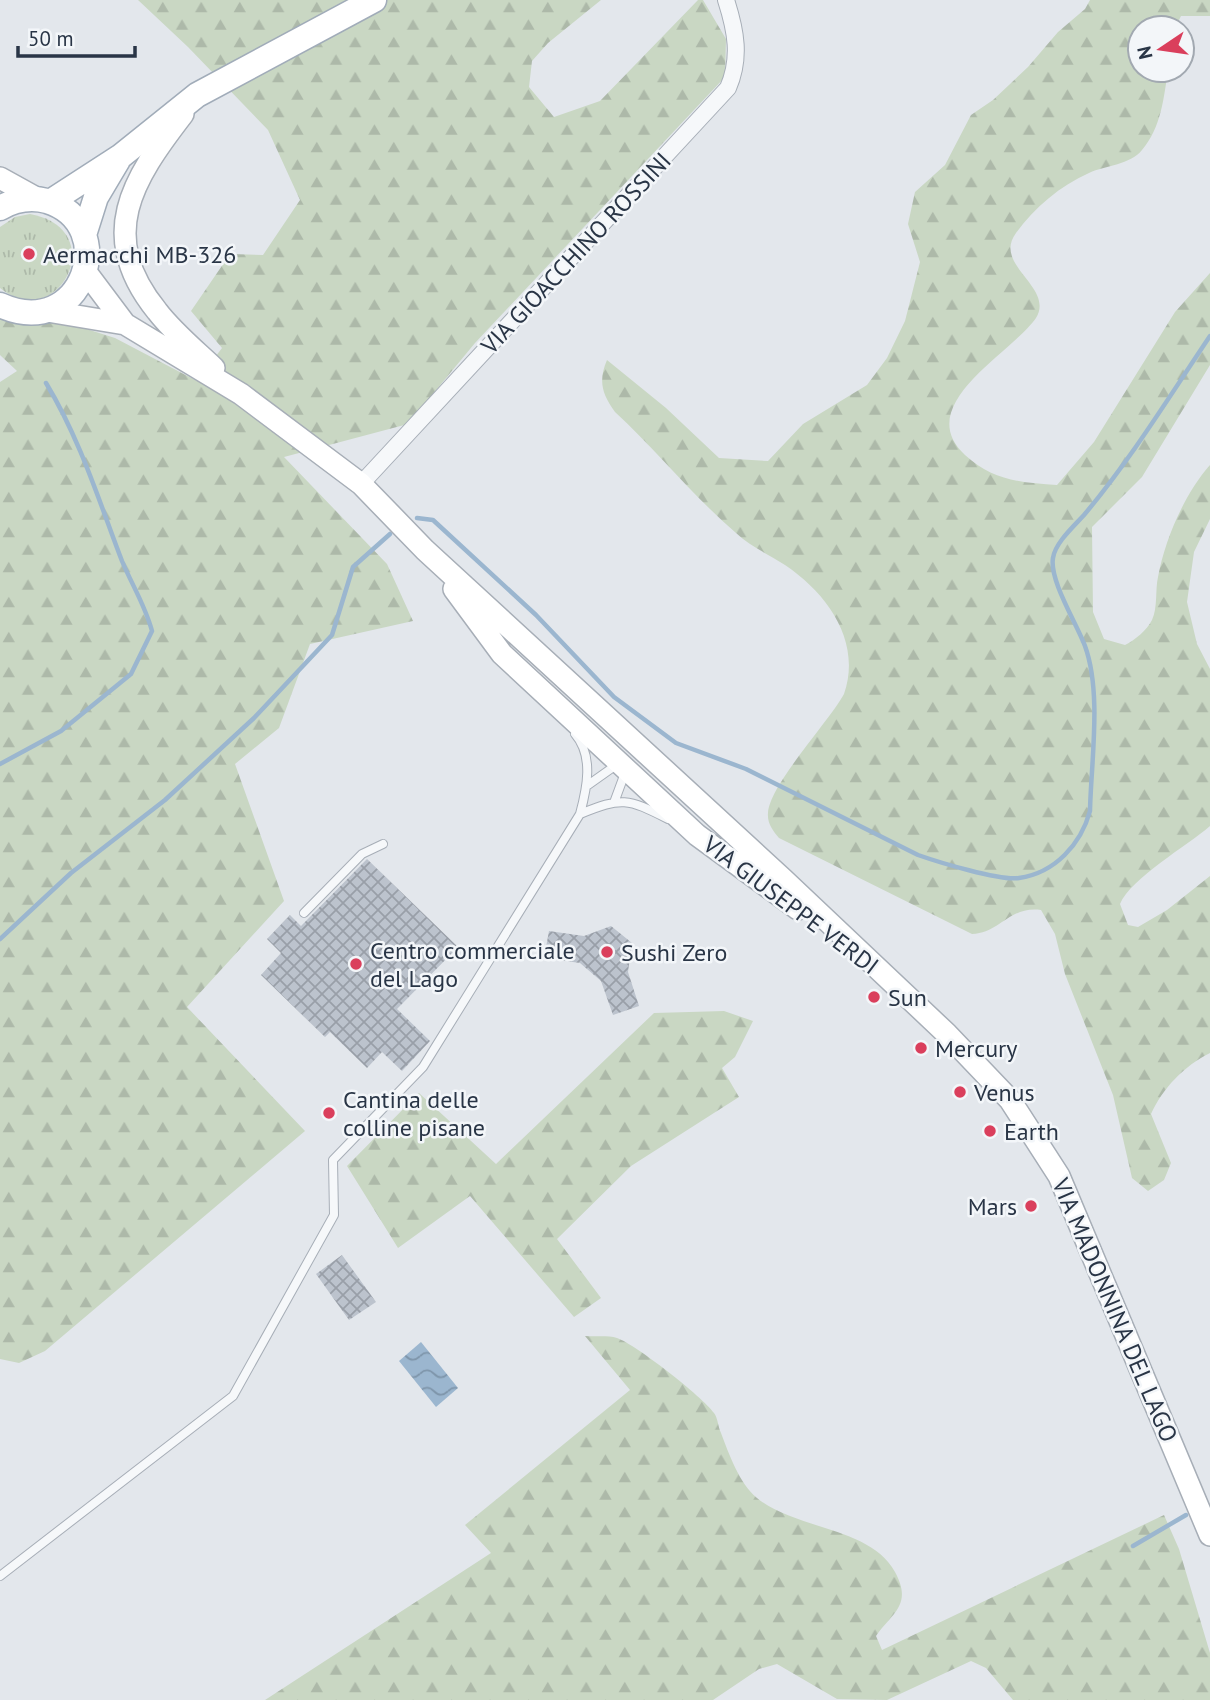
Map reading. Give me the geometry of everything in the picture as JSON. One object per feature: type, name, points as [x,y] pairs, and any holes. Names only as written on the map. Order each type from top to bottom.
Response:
[{"type":"main road","points":[[0,208],[23,200],[44,201],[121,156],[197,95],[374,0]]},
{"type":"main road","points":[[197,95],[150,157],[130,193],[122,231],[133,275],[157,312],[241,394]]},
{"type":"main road","points":[[84,235],[96,197],[121,156]]},
{"type":"main road","points":[[0,178],[70,216],[84,235],[88,253],[86,272],[71,296],[47,311],[31,314],[0,305]]},
{"type":"main road","name":"VIA GIUSEPPE VERDI","points":[[86,272],[125,324]]},
{"type":"main road","name":"VIA GIUSEPPE VERDI","points":[[47,311],[125,324],[241,394],[361,484],[425,550],[886,976]]},
{"type":"main road","name":"VIA GIUSEPPE VERDI","points":[[425,550],[502,654],[697,835],[886,976]]},
{"type":"main road","name":"VIA GIUSEPPE VERDI","points":[[554,669],[569,694],[622,745],[626,767]]},
{"type":"main road","name":"VIA GIUSEPPE VERDI","points":[[626,767],[642,765],[718,819]]},
{"type":"main road","name":"VIA MADONNINA DEL LAGO","points":[[886,976],[1010,1100],[1059,1176],[1210,1535]]},
{"type":"street","name":"VIA GIOACCHINO ROSSINI","points":[[361,484],[729,88],[735,71],[737,48],[726,0]]},
{"type":"lane","points":[[0,1576],[233,1396],[334,1214],[333,1160],[423,1067],[580,814],[589,785],[584,745],[502,654]]},
{"type":"lane","points":[[589,785],[612,768],[626,767],[615,800]]},
{"type":"lane","points":[[580,814],[615,800],[640,805],[697,835]]},
{"type":"lane","points":[[304,913],[362,854],[383,844]]},
{"type":"green space","points":[[138,0],[601,0],[548,43],[532,61],[529,87],[554,117],[600,101],[698,0],[703,0],[726,39],[725,77],[475,343],[408,424],[284,457],[387,564],[413,621],[310,644],[279,728],[235,764],[284,901],[187,1007],[305,1131],[45,1351],[19,1363],[0,1359],[0,382],[17,371],[0,355],[0,317],[58,320],[115,338],[197,381],[222,348],[191,311],[230,254],[263,255],[300,200],[268,130],[188,47]]},
{"type":"green space","points":[[1090,0],[1210,0],[1210,16],[1126,14],[1126,84],[1166,84],[1154,132],[1142,150],[1131,159],[1089,173],[1058,191],[1031,214],[1016,233],[1011,245],[1012,255],[1038,296],[1040,307],[1036,318],[1024,332],[971,381],[957,399],[950,417],[952,436],[965,455],[986,470],[1008,479],[1057,485],[1094,442],[1175,312],[1210,273],[1210,365],[1142,477],[1092,527],[1093,612],[1104,639],[1125,645],[1140,634],[1152,620],[1161,562],[1171,532],[1192,489],[1210,465],[1210,519],[1194,552],[1187,602],[1197,644],[1210,669],[1210,826],[1147,873],[1120,904],[1128,925],[1138,927],[1167,910],[1210,876],[1210,1053],[1191,1064],[1175,1079],[1151,1114],[1171,1163],[1164,1180],[1148,1191],[1132,1178],[1113,1095],[1065,974],[1055,934],[1041,910],[1020,912],[982,933],[972,934],[779,838],[773,830],[768,813],[778,786],[844,694],[848,675],[845,638],[827,605],[815,590],[785,565],[736,533],[615,412],[604,393],[602,381],[607,360],[666,408],[719,458],[768,461],[803,424],[867,385],[887,358],[905,321],[920,262],[908,224],[915,192],[945,165],[971,115],[993,100],[1028,67],[1058,32],[1085,9]]},
{"type":"green space","points":[[30,214],[55,223],[68,239],[72,256],[68,274],[57,289],[41,298],[22,299],[0,288],[0,227],[15,217]]},
{"type":"green space","points":[[724,1011],[753,1021],[735,1057],[722,1068],[739,1097],[631,1166],[557,1239],[601,1298],[574,1317],[470,1196],[398,1248],[347,1166],[419,1093],[496,1164],[654,1013]]},
{"type":"green space","points":[[585,1336],[613,1337],[626,1342],[697,1395],[715,1415],[727,1450],[740,1476],[757,1498],[792,1517],[851,1537],[884,1557],[895,1572],[902,1593],[898,1608],[876,1636],[882,1650],[1164,1515],[1179,1549],[1210,1653],[1210,1700],[1013,1700],[986,1668],[971,1661],[887,1700],[837,1699],[777,1664],[759,1669],[713,1700],[265,1700],[491,1553],[465,1525],[630,1390]]},
{"type":"water","points":[[421,1342],[458,1388],[436,1407],[399,1361]]},
{"type":"building","name":"Centro commerciale del Lago","points":[[367,859],[458,947],[397,1009],[430,1041],[402,1071],[382,1052],[367,1068],[330,1032],[325,1037],[261,975],[281,953],[267,939],[290,915],[301,926]]},
{"type":"building","points":[[611,926],[632,943],[628,972],[639,1006],[613,1015],[601,981],[580,963],[544,958],[549,931],[584,936]]},
{"type":"building","points":[[342,1255],[376,1302],[349,1320],[316,1274]]},
{"type":"waterway","points":[[417,518],[433,520],[536,615],[614,697],[676,743],[746,769],[918,855],[998,877],[1019,878],[1044,870],[1065,855],[1080,835],[1090,811],[1093,685],[1085,646],[1055,578],[1054,552],[1134,450],[1210,336]]},
{"type":"waterway","points":[[0,764],[61,731],[131,674],[152,631],[79,448],[46,383]]},
{"type":"waterway","points":[[0,939],[71,873],[165,800],[254,718],[332,635],[353,567],[390,534]]},
{"type":"waterway","points":[[1133,1546],[1186,1515]]},
{"type":"place","name":"Aermacchi MB-326","points":[[29,254]]},
{"type":"place","name":"Sushi Zero","points":[[607,952]]},
{"type":"place","name":"Centro commerciale del Lago","points":[[356,964]]},
{"type":"place","name":"Sun","points":[[874,997]]},
{"type":"place","name":"Mercury","points":[[921,1048]]},
{"type":"place","name":"Venus","points":[[960,1092]]},
{"type":"place","name":"Cantina delle colline pisane","points":[[329,1113]]},
{"type":"place","name":"Earth","points":[[990,1131]]},
{"type":"place","name":"Mars","points":[[1031,1206]]}]
